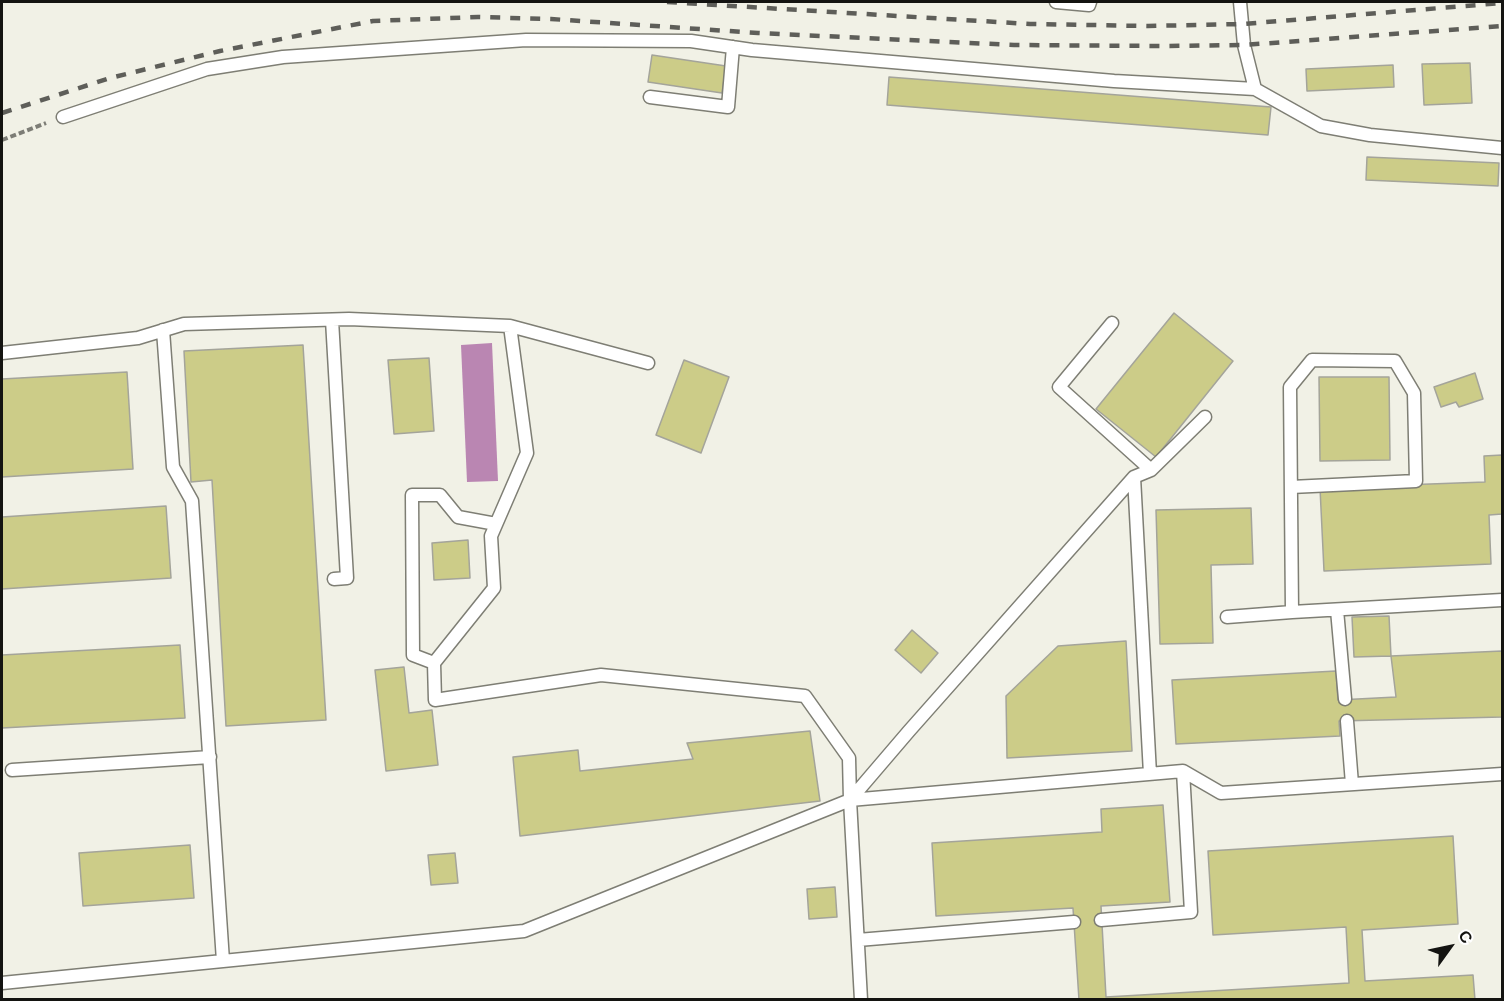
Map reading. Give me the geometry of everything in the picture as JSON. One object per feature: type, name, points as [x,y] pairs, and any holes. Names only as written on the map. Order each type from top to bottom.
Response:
[{"type":"lane","points":[[1056,2],[1089,5],[1090,2]]},
{"type":"lane","points":[[1240,2],[1244,45],[1255,89]]},
{"type":"lane","points":[[63,117],[207,69],[283,57],[526,40],[691,41],[733,47],[1114,81],[1255,89],[1322,126],[1370,135],[1503,148]]},
{"type":"lane","points":[[650,97],[728,107],[733,47]]},
{"type":"lane","points":[[332,320],[347,578],[334,579]]},
{"type":"lane","points":[[2,352],[138,338],[184,324],[332,320],[510,326],[648,363]]},
{"type":"lane","points":[[1112,323],[1059,387],[1151,470]]},
{"type":"lane","points":[[510,326],[527,453],[491,536],[494,588],[434,663],[435,700],[601,675],[805,696],[849,758],[861,999]]},
{"type":"lane","points":[[163,330],[173,467],[192,501],[223,961]]},
{"type":"lane","points":[[1291,487],[1416,481],[1414,393],[1395,361],[1312,360],[1290,387],[1292,612]]},
{"type":"lane","points":[[850,800],[1134,477],[1151,470],[1205,417]]},
{"type":"lane","points":[[1134,477],[1150,774]]},
{"type":"lane","points":[[434,663],[413,655],[412,495],[440,495],[458,518],[496,524]]},
{"type":"lane","points":[[1227,617],[1503,600]]},
{"type":"lane","points":[[1337,610],[1345,699]]},
{"type":"lane","points":[[1347,721],[1352,784]]},
{"type":"lane","points":[[12,770],[210,757]]},
{"type":"lane","points":[[1101,920],[1191,912],[1183,771]]},
{"type":"lane","points":[[2,983],[524,931],[850,800],[1183,771],[1221,793],[1503,774]]},
{"type":"lane","points":[[858,940],[1074,922]]},
{"type":"path","points":[[2,140],[63,117]]},
{"type":"shaded area","points":[[492,343],[498,481],[467,482],[461,345]]},
{"type":"building","points":[[652,55],[726,66],[722,93],[648,82]]},
{"type":"building","points":[[1470,63],[1472,103],[1424,105],[1422,64]]},
{"type":"building","points":[[1393,65],[1394,87],[1307,91],[1306,69]]},
{"type":"building","points":[[889,77],[1271,107],[1268,135],[887,105]]},
{"type":"building","points":[[1367,157],[1499,163],[1498,186],[1366,180]]},
{"type":"building","points":[[1174,313],[1233,361],[1156,457],[1096,409]]},
{"type":"building","points":[[303,345],[326,720],[226,726],[212,480],[191,482],[184,351]]},
{"type":"building","points":[[429,358],[434,431],[394,434],[388,360]]},
{"type":"building","points":[[684,360],[729,377],[701,453],[656,435]]},
{"type":"building","points":[[127,372],[133,469],[2,477],[2,379]]},
{"type":"building","points":[[1475,373],[1483,399],[1459,407],[1456,402],[1441,407],[1434,387]]},
{"type":"building","points":[[1319,377],[1389,377],[1390,460],[1320,461]]},
{"type":"building","points":[[1502,455],[1502,514],[1489,515],[1491,564],[1324,571],[1320,488],[1485,482],[1484,456]]},
{"type":"building","points":[[166,506],[171,578],[2,589],[2,517]]},
{"type":"building","points":[[1251,508],[1253,564],[1211,565],[1213,643],[1160,644],[1156,510]]},
{"type":"building","points":[[468,540],[470,578],[434,580],[432,543]]},
{"type":"building","points":[[1389,616],[1391,656],[1354,657],[1352,617]]},
{"type":"building","points":[[912,630],[938,653],[921,673],[895,650]]},
{"type":"building","points":[[1126,641],[1132,751],[1007,758],[1006,696],[1058,646]]},
{"type":"building","points":[[180,645],[185,718],[2,728],[2,655]]},
{"type":"building","points":[[1502,651],[1502,717],[1339,721],[1340,736],[1176,744],[1172,680],[1336,671],[1338,700],[1396,697],[1391,656]]},
{"type":"building","points":[[404,667],[409,713],[432,710],[438,765],[386,771],[375,670]]},
{"type":"building","points":[[810,731],[820,801],[520,836],[513,757],[578,750],[580,771],[693,759],[687,743]]},
{"type":"building","points":[[1163,805],[1170,902],[1101,906],[1106,997],[1349,983],[1346,927],[1213,935],[1208,851],[1453,836],[1458,924],[1362,930],[1365,981],[1473,975],[1475,1000],[1079,1000],[1073,908],[936,916],[932,843],[1102,832],[1101,809]]},
{"type":"building","points":[[190,845],[194,898],[83,906],[79,853]]},
{"type":"building","points":[[455,853],[458,883],[431,885],[428,855]]},
{"type":"building","points":[[835,887],[837,917],[809,919],[807,889]]},
{"type":"railway","points":[[667,2],[1030,24],[1148,26],[1243,24],[1502,3]]},
{"type":"railway","points":[[2,113],[110,78],[220,51],[373,21],[478,17],[551,19],[758,33],[1014,45],[1160,46],[1244,45],[1502,26]]}]
